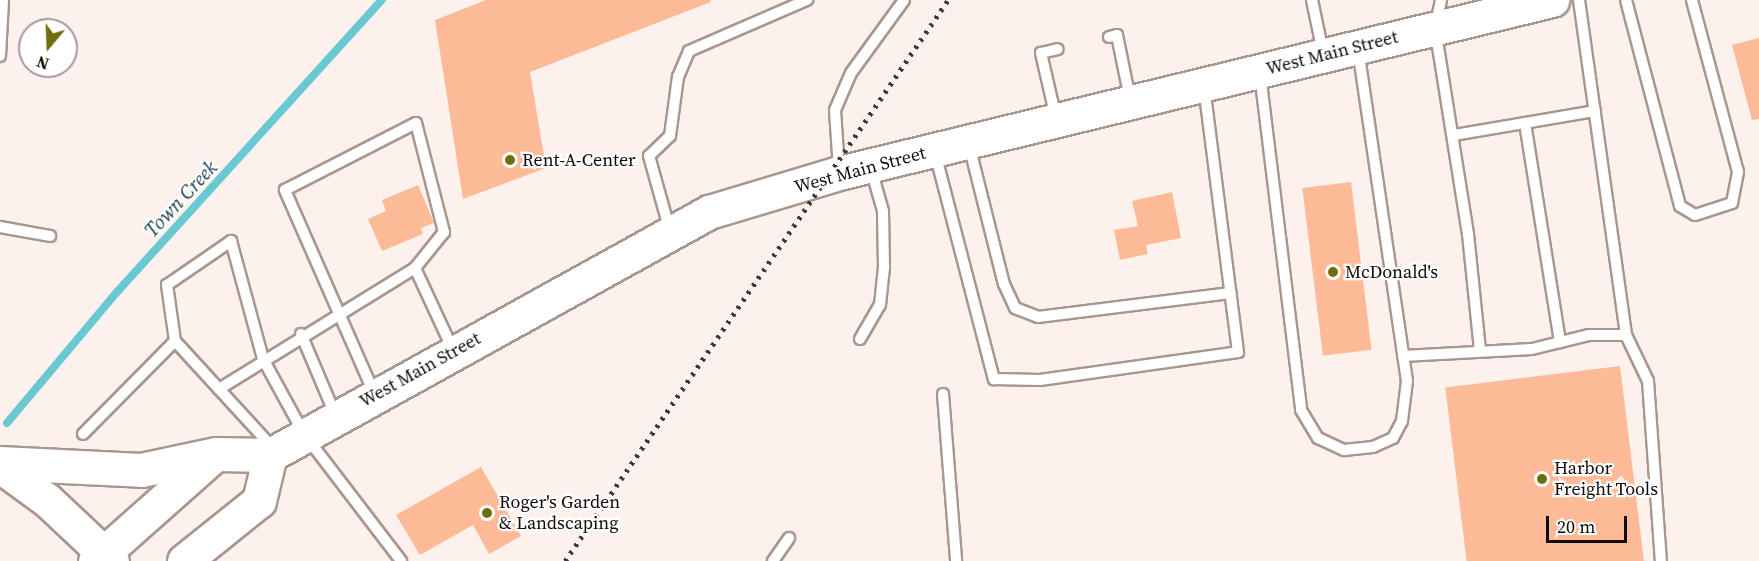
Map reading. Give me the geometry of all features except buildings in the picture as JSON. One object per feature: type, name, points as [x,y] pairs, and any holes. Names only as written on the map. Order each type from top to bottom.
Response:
[{"type":"main road","name":"West Main Street","points":[[273,453],[670,231],[709,212],[855,169],[1358,47],[1438,14],[1552,0]]},
{"type":"main road","points":[[0,464],[141,470],[216,454],[273,453],[260,501],[184,561]]},
{"type":"main road","points":[[0,464],[104,558],[216,454]]},
{"type":"lane","points":[[0,56],[3,0]]},
{"type":"lane","points":[[670,231],[649,156],[670,136],[678,77],[689,51],[807,0]]},
{"type":"lane","points":[[860,339],[880,305],[884,268],[883,211],[855,169],[835,110],[851,73],[901,4],[889,0]]},
{"type":"lane","points":[[1312,0],[1324,55]]},
{"type":"lane","points":[[1579,0],[1626,335],[1648,381],[1661,561]]},
{"type":"lane","points":[[1626,0],[1680,206],[1695,215],[1732,203],[1738,172],[1692,0]]},
{"type":"lane","points":[[1438,14],[1480,351]]},
{"type":"lane","points":[[1109,37],[1117,35],[1131,102]]},
{"type":"lane","points":[[1259,71],[1301,410],[1318,438],[1344,450],[1394,438],[1402,422],[1407,381],[1358,47]]},
{"type":"lane","points":[[1057,120],[1041,53],[1058,49]]},
{"type":"lane","points":[[934,150],[994,380],[1040,380],[1238,352],[1203,85]]},
{"type":"lane","points":[[1454,135],[1595,111]]},
{"type":"lane","points":[[219,389],[336,311],[415,268],[444,232],[416,123],[285,190],[336,311],[375,396]]},
{"type":"lane","points":[[1525,123],[1560,342]]},
{"type":"lane","points":[[968,142],[1004,284],[1015,308],[1038,317],[1231,293]]},
{"type":"lane","points":[[0,227],[50,236]]},
{"type":"lane","points":[[273,453],[175,341],[167,285],[231,241],[263,358],[304,434],[401,561]]},
{"type":"lane","points":[[415,268],[454,352]]},
{"type":"lane","points":[[301,334],[336,417]]},
{"type":"lane","points":[[1403,356],[1480,351],[1626,335]]},
{"type":"lane","points":[[83,434],[175,341]]},
{"type":"lane","points":[[943,394],[956,561]]},
{"type":"lane","points":[[773,561],[789,537]]},
{"type":"waterway","name":"Town Creek","points":[[7,423],[117,292],[382,0]]},
{"type":"railway","points":[[565,561],[948,0]]},
{"type":"place","name":"Rent-A-Center","points":[[510,160]]},
{"type":"place","name":"McDonald's","points":[[1333,272]]},
{"type":"place","name":"Harbor Freight Tools","points":[[1542,479]]},
{"type":"place","name":"Roger's Garden & Landscaping","points":[[487,513]]}]
